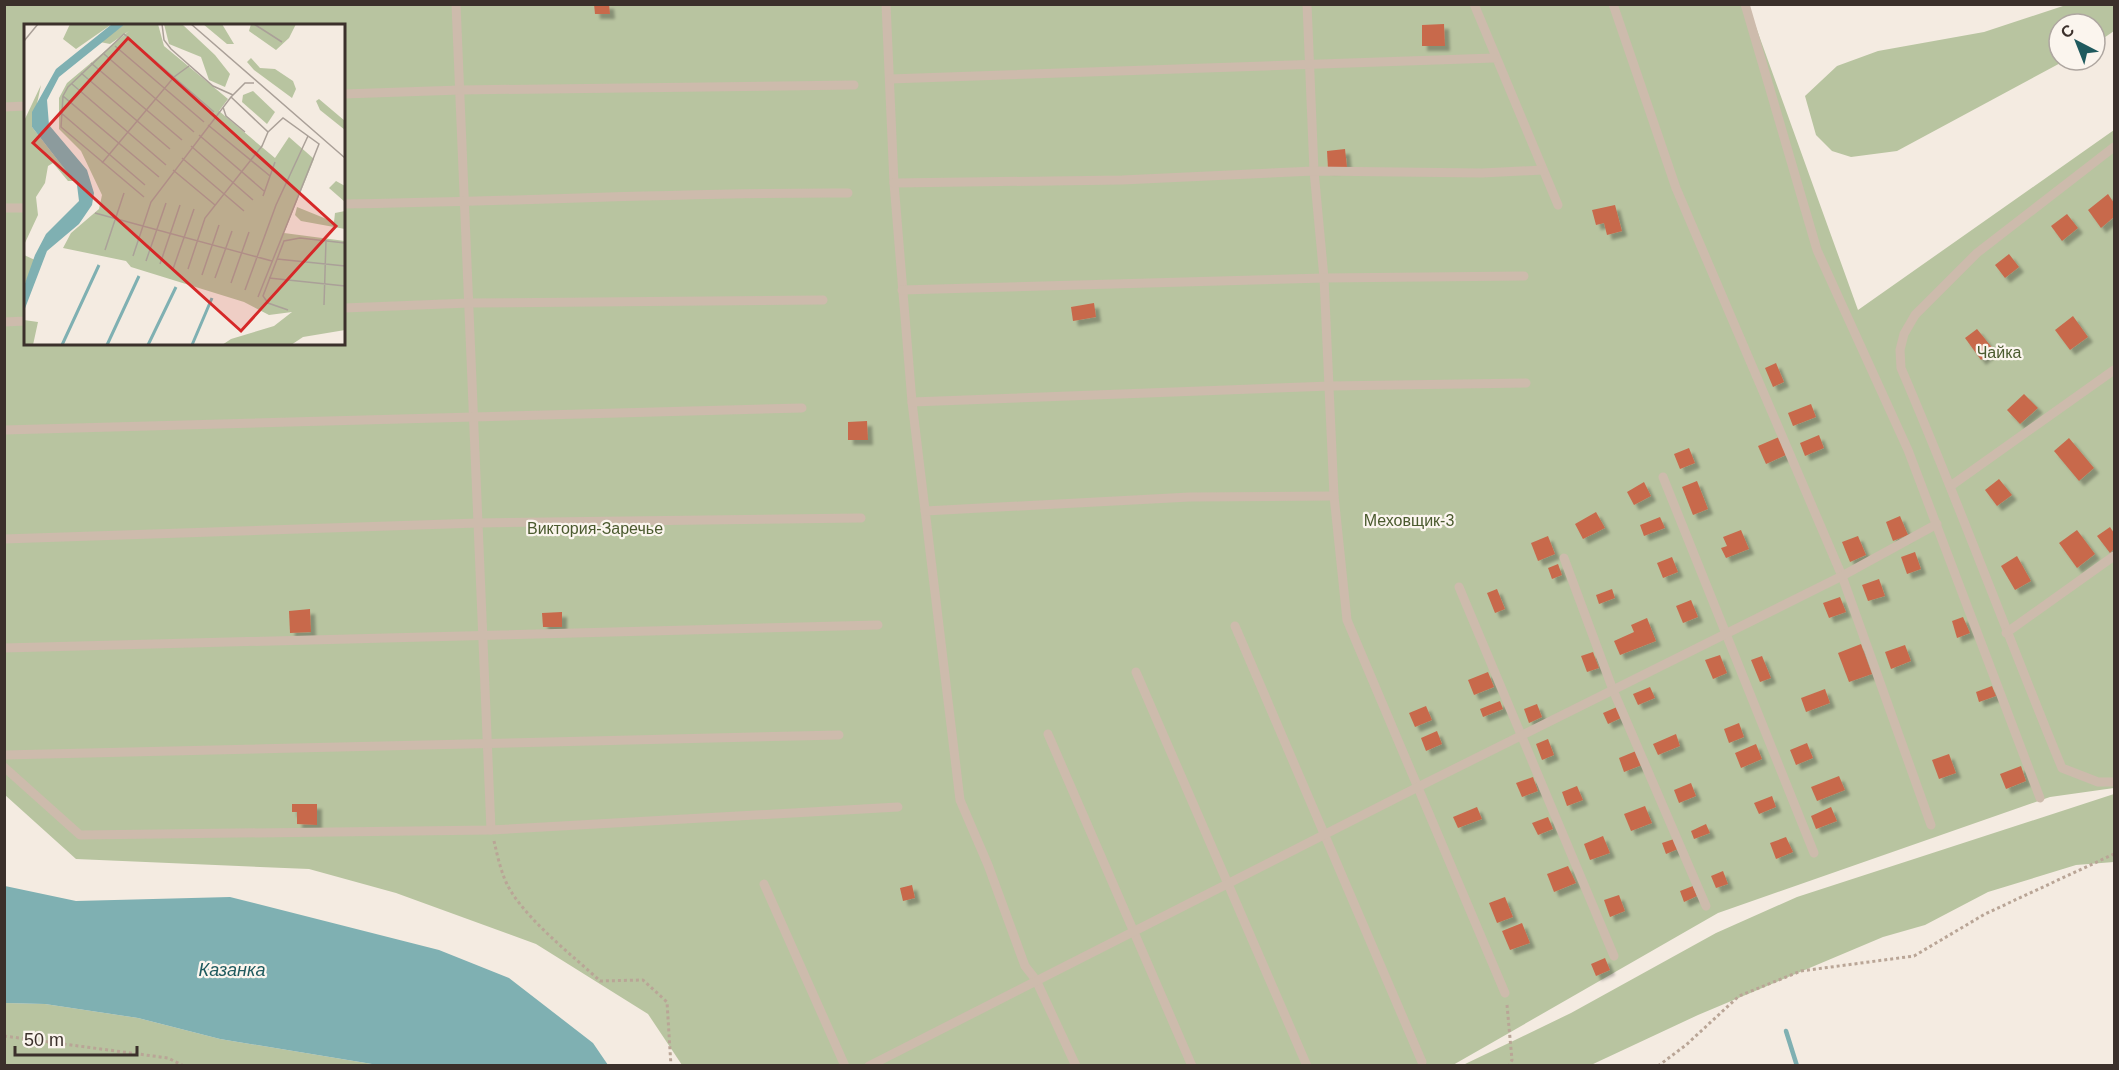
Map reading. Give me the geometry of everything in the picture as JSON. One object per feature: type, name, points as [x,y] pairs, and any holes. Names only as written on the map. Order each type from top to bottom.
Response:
[{"type":"lane","points":[[456,4],[491,830]]},
{"type":"lane","points":[[886,4],[894,183],[912,402],[960,800],[988,865],[1024,966],[1036,980],[1076,1065]]},
{"type":"lane","points":[[1307,4],[1314,171],[1324,278],[1335,496],[1347,620],[1505,993]]},
{"type":"lane","points":[[1474,4],[1494,58],[1558,205]]},
{"type":"lane","points":[[1613,4],[1676,188],[1842,576],[1931,825]]},
{"type":"lane","points":[[1745,4],[1817,250],[1908,450],[2040,798]]},
{"type":"lane","points":[[890,79],[1494,58]]},
{"type":"lane","points":[[345,94],[460,90],[854,85]]},
{"type":"lane","points":[[4,107],[24,106]]},
{"type":"lane","points":[[2115,147],[1977,253],[1915,315],[1904,334],[1900,350],[1901,368],[1952,485],[2006,633],[2062,768],[2098,782],[2115,782]]},
{"type":"lane","points":[[894,183],[1122,180],[1314,171],[1482,173],[1543,170]]},
{"type":"lane","points":[[345,204],[715,193],[848,193]]},
{"type":"lane","points":[[4,208],[24,208]]},
{"type":"lane","points":[[902,290],[1324,278],[1524,276]]},
{"type":"lane","points":[[345,308],[469,303],[823,300]]},
{"type":"lane","points":[[4,322],[24,321]]},
{"type":"lane","points":[[1952,485],[2115,370]]},
{"type":"lane","points":[[912,402],[1330,386],[1527,383]]},
{"type":"lane","points":[[4,429],[474,419],[802,408]]},
{"type":"lane","points":[[1663,477],[1814,853]]},
{"type":"lane","points":[[925,511],[1190,497],[1335,496]]},
{"type":"lane","points":[[4,539],[478,523],[861,518]]},
{"type":"lane","points":[[868,1065],[1228,882],[1842,576],[1937,524]]},
{"type":"lane","points":[[2006,633],[2115,556]]},
{"type":"lane","points":[[1564,558],[1613,690],[1706,906]]},
{"type":"lane","points":[[1459,587],[1614,956]]},
{"type":"lane","points":[[4,648],[878,625]]},
{"type":"lane","points":[[1236,626],[1422,1062]]},
{"type":"lane","points":[[1136,672],[1307,1065]]},
{"type":"lane","points":[[1048,734],[1191,1065]]},
{"type":"lane","points":[[4,755],[839,735]]},
{"type":"lane","points":[[4,767],[80,835],[491,830],[898,807]]},
{"type":"lane","points":[[764,884],[845,1065]]},
{"type":"path","points":[[491,830],[500,865],[512,893],[547,932],[600,981],[643,980],[667,1002],[671,1065]]},
{"type":"path","points":[[1658,1065],[1686,1045],[1739,996],[1801,971],[1914,956],[1985,914],[2115,854]]},
{"type":"path","points":[[1505,993],[1512,1060],[1509,1065]]},
{"type":"path","points":[[4,1036],[168,1058],[184,1065]]},
{"type":"green space","points":[[2069,4],[2114,5],[2114,31],[2107,36],[2107,12],[2047,12],[2047,70],[1897,151],[1851,157],[1832,151],[1816,135],[1805,96],[1837,66],[1878,51],[1984,32]]},
{"type":"green space","points":[[5,5],[1748,5],[1858,310],[2114,130],[2114,788],[2050,797],[1718,913],[1453,1065],[682,1065],[648,1014],[536,944],[396,893],[309,869],[76,859],[5,795]]},
{"type":"green space","points":[[2114,794],[2114,862],[2076,865],[1988,892],[1925,925],[1883,937],[1698,1015],[1591,1065],[1463,1065],[1571,1013],[1716,933],[1797,897]]},
{"type":"green space","points":[[5,1003],[45,1004],[138,1018],[220,1039],[378,1065],[5,1066]]},
{"type":"water","name":"Казанка","points":[[5,886],[76,901],[230,897],[439,950],[509,978],[593,1043],[608,1065],[378,1065],[220,1039],[138,1018],[45,1004],[5,1003]]},
{"type":"building","points":[[594,4],[609,4],[610,14],[595,14]]},
{"type":"building","points":[[1444,24],[1445,46],[1422,46],[1422,25]]},
{"type":"building","points":[[1345,149],[1347,167],[1328,169],[1327,151]]},
{"type":"building","points":[[2108,194],[2114,203],[2114,217],[2101,228],[2088,210]]},
{"type":"building","points":[[1615,205],[1622,231],[1607,235],[1604,223],[1596,225],[1592,210]]},
{"type":"building","points":[[2067,214],[2078,228],[2062,241],[2051,226]]},
{"type":"building","points":[[2009,254],[2019,267],[2005,278],[1995,265]]},
{"type":"building","points":[[1094,303],[1096,317],[1073,321],[1071,307]]},
{"type":"building","points":[[2073,316],[2088,337],[2070,350],[2055,330]]},
{"type":"building","points":[[1977,329],[1994,350],[1981,360],[1965,338]]},
{"type":"building","points":[[1776,363],[1784,382],[1773,387],[1765,368]]},
{"type":"building","points":[[2024,394],[2038,408],[2020,424],[2007,410]]},
{"type":"building","points":[[1811,404],[1816,417],[1793,426],[1788,413]]},
{"type":"building","points":[[867,421],[868,440],[848,440],[848,422]]},
{"type":"building","points":[[1819,435],[1824,448],[1805,456],[1800,443]]},
{"type":"building","points":[[1779,437],[1786,455],[1766,464],[1758,446]]},
{"type":"building","points":[[2069,438],[2094,468],[2079,481],[2054,451]]},
{"type":"building","points":[[1689,448],[1695,463],[1680,469],[1674,454]]},
{"type":"building","points":[[1999,479],[2012,495],[1997,506],[1985,490]]},
{"type":"building","points":[[1697,481],[1708,509],[1693,515],[1682,487]]},
{"type":"building","points":[[1644,482],[1651,496],[1634,505],[1627,492]]},
{"type":"building","points":[[1596,512],[1605,528],[1583,539],[1575,524]]},
{"type":"building","points":[[1900,516],[1908,535],[1893,541],[1886,522]]},
{"type":"building","points":[[1660,517],[1665,528],[1644,536],[1640,525]]},
{"type":"building","points":[[2110,527],[2114,533],[2114,549],[2110,553],[2097,536]]},
{"type":"building","points":[[1741,530],[1749,549],[1726,558],[1721,548],[1727,546],[1723,537]]},
{"type":"building","points":[[2077,530],[2095,554],[2077,568],[2059,543]]},
{"type":"building","points":[[1548,536],[1555,554],[1538,561],[1531,543]]},
{"type":"building","points":[[1858,536],[1866,555],[1850,562],[1842,542]]},
{"type":"building","points":[[1915,552],[1921,569],[1907,574],[1901,557]]},
{"type":"building","points":[[2017,556],[2031,581],[2015,590],[2001,566]]},
{"type":"building","points":[[1672,557],[1678,572],[1663,578],[1657,563]]},
{"type":"building","points":[[1558,564],[1562,575],[1552,579],[1548,568]]},
{"type":"building","points":[[1879,579],[1885,596],[1868,601],[1862,585]]},
{"type":"building","points":[[1497,589],[1505,609],[1495,613],[1487,593]]},
{"type":"building","points":[[1612,589],[1615,598],[1599,604],[1596,595]]},
{"type":"building","points":[[1840,597],[1846,612],[1829,618],[1823,603]]},
{"type":"building","points":[[1691,600],[1698,617],[1683,623],[1676,606]]},
{"type":"building","points":[[310,609],[311,632],[290,633],[289,611]]},
{"type":"building","points":[[562,612],[562,627],[543,627],[542,613]]},
{"type":"building","points":[[1963,617],[1970,633],[1957,638],[1952,621]]},
{"type":"building","points":[[1647,618],[1656,641],[1620,655],[1614,641],[1634,632],[1631,625]]},
{"type":"building","points":[[1861,644],[1872,674],[1849,682],[1838,653]]},
{"type":"building","points":[[1905,645],[1911,661],[1891,669],[1885,652]]},
{"type":"building","points":[[1593,652],[1599,668],[1587,672],[1581,656]]},
{"type":"building","points":[[1720,655],[1727,673],[1713,679],[1705,660]]},
{"type":"building","points":[[1762,656],[1771,678],[1760,682],[1751,660]]},
{"type":"building","points":[[1488,672],[1494,687],[1474,695],[1468,680]]},
{"type":"building","points":[[1992,686],[1996,696],[1979,702],[1976,692]]},
{"type":"building","points":[[1650,687],[1655,698],[1638,705],[1633,694]]},
{"type":"building","points":[[1825,689],[1830,703],[1806,712],[1801,698]]},
{"type":"building","points":[[1500,701],[1503,709],[1483,717],[1480,709]]},
{"type":"building","points":[[1537,704],[1542,717],[1529,723],[1524,709]]},
{"type":"building","points":[[1426,706],[1432,720],[1415,727],[1409,713]]},
{"type":"building","points":[[1617,707],[1621,718],[1608,724],[1603,713]]},
{"type":"building","points":[[1739,723],[1744,737],[1729,743],[1724,729]]},
{"type":"building","points":[[1437,731],[1442,744],[1426,751],[1421,738]]},
{"type":"building","points":[[1676,734],[1680,746],[1658,755],[1653,744]]},
{"type":"building","points":[[1548,739],[1554,755],[1542,760],[1536,744]]},
{"type":"building","points":[[1807,743],[1813,758],[1796,765],[1790,750]]},
{"type":"building","points":[[1756,744],[1762,759],[1741,768],[1735,753]]},
{"type":"building","points":[[1636,751],[1642,765],[1624,772],[1619,758]]},
{"type":"building","points":[[1949,754],[1956,773],[1939,779],[1932,760]]},
{"type":"building","points":[[2021,766],[2026,781],[2006,789],[2000,774]]},
{"type":"building","points":[[1839,776],[1845,790],[1817,801],[1811,787]]},
{"type":"building","points":[[1533,777],[1538,791],[1522,797],[1516,783]]},
{"type":"building","points":[[1691,783],[1696,796],[1679,803],[1674,790]]},
{"type":"building","points":[[1577,786],[1583,800],[1567,806],[1562,792]]},
{"type":"building","points":[[1772,796],[1776,807],[1759,814],[1754,803]]},
{"type":"building","points":[[292,804],[317,804],[317,825],[297,824],[297,812],[292,812]]},
{"type":"building","points":[[1645,806],[1652,823],[1631,831],[1624,814]]},
{"type":"building","points":[[1477,807],[1482,819],[1458,828],[1453,817]]},
{"type":"building","points":[[1831,807],[1837,821],[1816,829],[1811,816]]},
{"type":"building","points":[[1548,817],[1553,829],[1538,835],[1532,823]]},
{"type":"building","points":[[1706,824],[1710,833],[1694,839],[1691,831]]},
{"type":"building","points":[[1603,836],[1610,853],[1590,860],[1584,844]]},
{"type":"building","points":[[1786,837],[1793,852],[1776,859],[1770,843]]},
{"type":"building","points":[[1674,839],[1678,849],[1666,854],[1662,843]]},
{"type":"building","points":[[1568,866],[1576,883],[1554,892],[1547,874]]},
{"type":"building","points":[[1723,871],[1728,884],[1716,888],[1711,876]]},
{"type":"building","points":[[912,885],[915,898],[903,901],[900,888]]},
{"type":"building","points":[[1693,886],[1697,896],[1684,902],[1680,891]]},
{"type":"building","points":[[1619,895],[1625,911],[1610,917],[1604,900]]},
{"type":"building","points":[[1505,897],[1513,917],[1497,923],[1489,903]]},
{"type":"building","points":[[1522,923],[1530,943],[1510,950],[1502,931]]},
{"type":"building","points":[[1605,958],[1610,970],[1596,976],[1591,964]]},
{"type":"waterway","points":[[1786,1031],[1797,1066]]},
{"type":"park label","name":"Чайка","points":[[1999,352]]},
{"type":"park label","name":"Меховщик-3","points":[[1409,520]]},
{"type":"park label","name":"Виктория-Заречье","points":[[595,528]]}]
